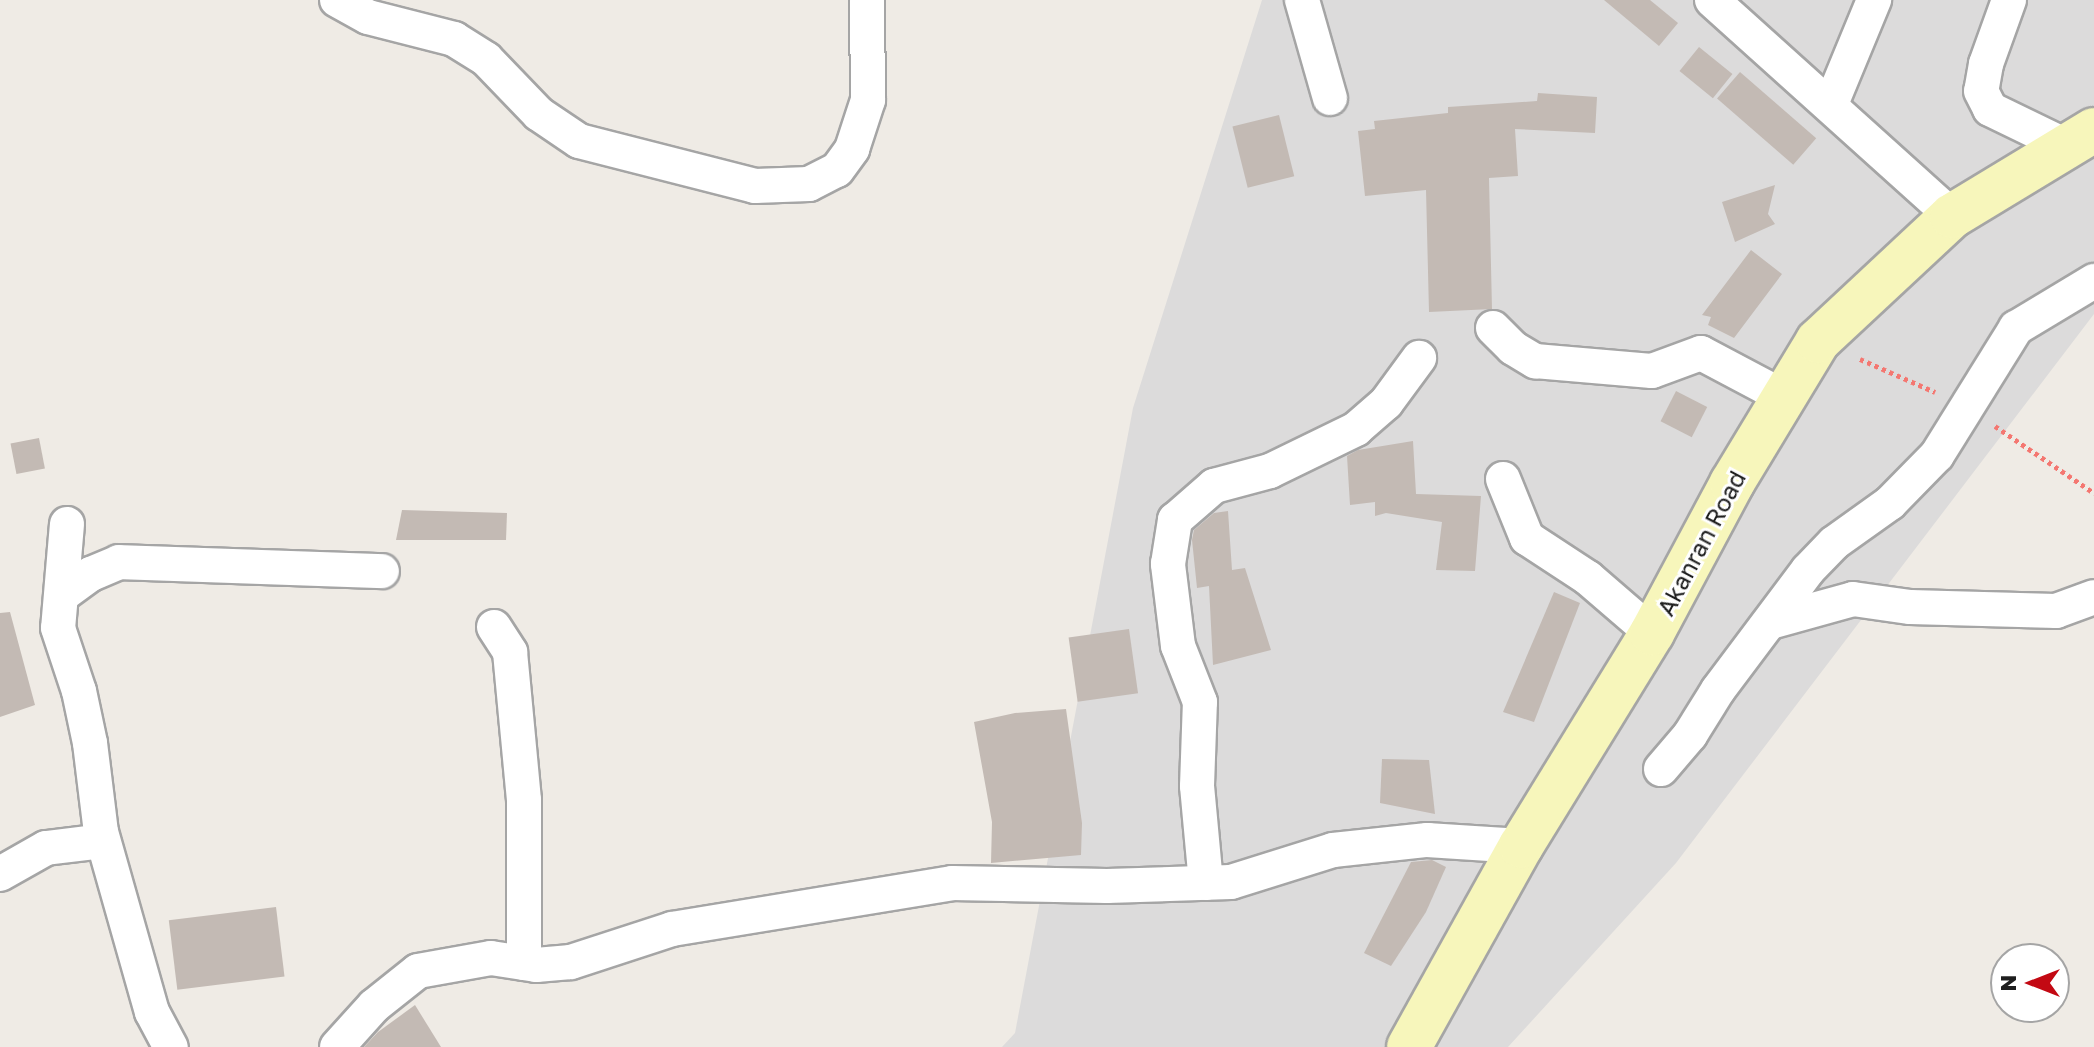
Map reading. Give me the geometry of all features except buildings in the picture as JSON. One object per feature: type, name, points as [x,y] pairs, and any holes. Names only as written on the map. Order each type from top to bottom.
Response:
[{"type":"main road","name":"Akanran Road","points":[[1409,1047],[1521,846],[1652,633],[1732,483],[1818,341],[1952,216],[2079,138]]},
{"type":"street","points":[[337,0],[368,17],[454,39],[486,59],[539,114],[579,141],[755,186],[809,184],[837,170],[852,149],[868,100],[867,0]]},
{"type":"street","points":[[1302,0],[1330,98]]},
{"type":"street","points":[[1831,104],[1874,0]]},
{"type":"street","points":[[2009,0],[1986,64],[1981,91],[1990,109],[2079,138]]},
{"type":"street","points":[[1721,3],[1952,216]]},
{"type":"street","points":[[1661,769],[1690,735],[1770,622],[1834,543],[1890,503],[1937,455],[2016,328],[2094,281]]},
{"type":"street","points":[[1493,328],[1513,348],[1535,361],[1652,371],[1701,353],[1784,397]]},
{"type":"street","points":[[1206,883],[1197,786],[1200,702],[1178,646],[1168,564],[1175,520],[1214,486],[1270,471],[1356,429],[1386,403],[1419,358]]},
{"type":"street","points":[[1503,479],[1527,538],[1588,578],[1652,633]]},
{"type":"street","points":[[67,524],[58,628],[79,691],[90,743],[103,841],[152,1012],[171,1047]]},
{"type":"street","points":[[62,595],[91,574],[119,562],[382,571]]},
{"type":"street","points":[[1770,622],[1853,599],[1910,607],[2056,611],[2094,597]]},
{"type":"street","points":[[494,627],[510,652],[524,800],[524,963]]},
{"type":"street","points":[[337,1047],[374,1006],[418,971],[491,958],[524,963],[571,962],[672,929],[952,883],[1107,886],[1231,882],[1333,850],[1427,840],[1521,846]]},
{"type":"street","points":[[0,874],[46,848],[103,841]]},
{"type":"shaded area","points":[[1262,0],[2094,0],[2094,314],[1676,863],[1508,1047],[1002,1047],[1015,1033],[1133,408]]}]
